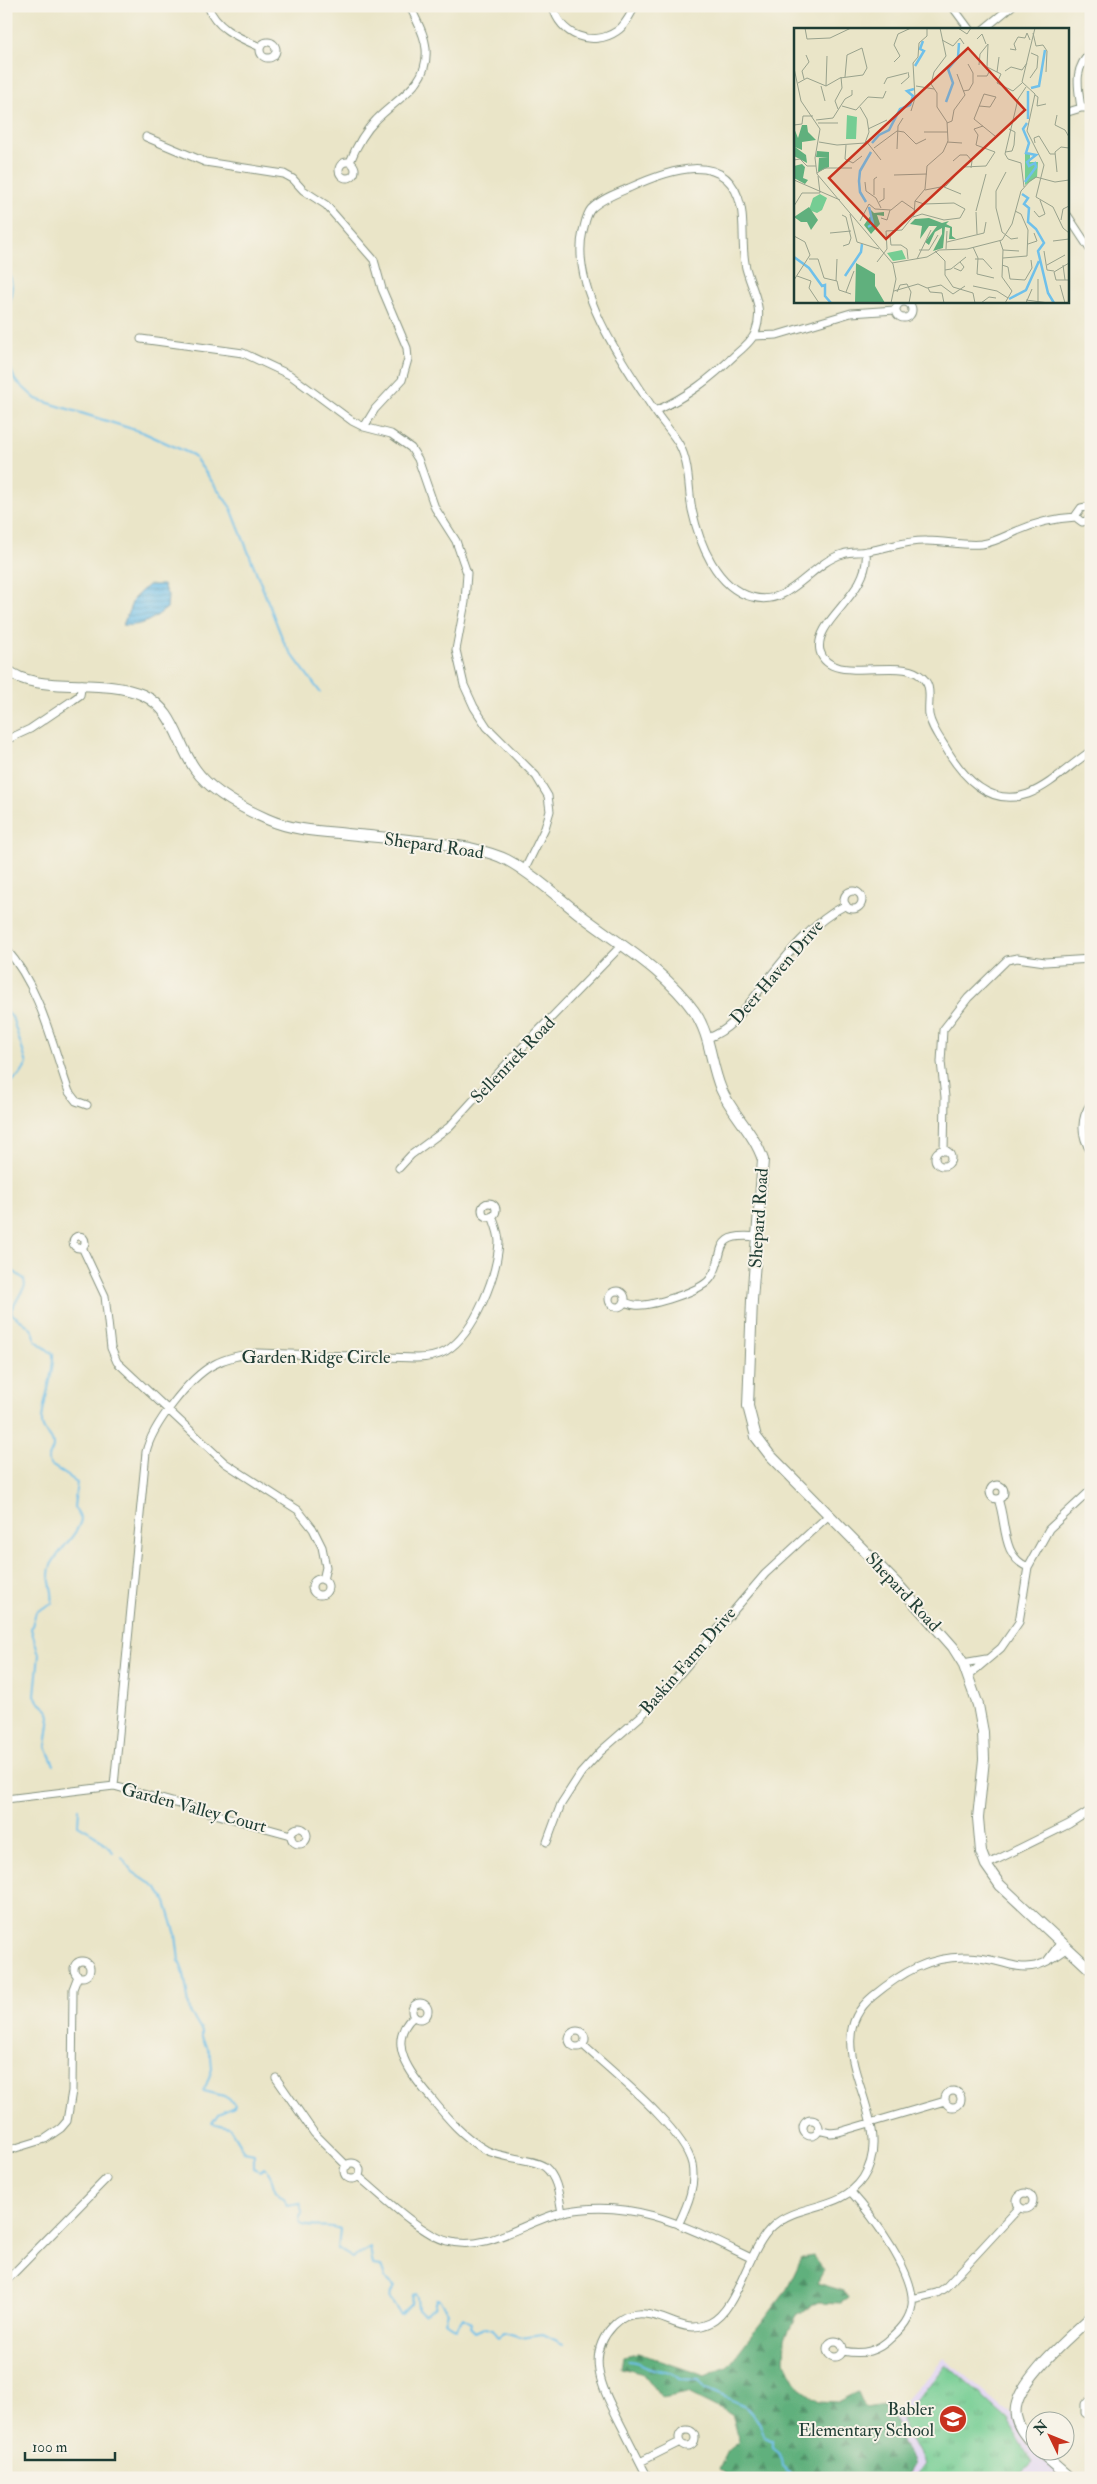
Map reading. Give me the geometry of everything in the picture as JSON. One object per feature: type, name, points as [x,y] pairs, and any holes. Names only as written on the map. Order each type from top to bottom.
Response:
[{"type":"street","points":[[208,6],[212,15],[228,31],[260,47]]},
{"type":"street","points":[[350,162],[358,144],[374,122],[408,93],[418,82],[424,69],[425,39],[410,6]]},
{"type":"street","points":[[553,6],[562,26],[574,35],[589,39],[602,38],[616,31],[635,6]]},
{"type":"street","points":[[952,6],[968,28]]},
{"type":"street","points":[[985,28],[1012,6]]},
{"type":"street","points":[[1081,108],[1077,74],[1083,61],[1091,52]]},
{"type":"street","points":[[1070,111],[1081,108],[1091,108]]},
{"type":"street","points":[[146,137],[205,162],[284,174],[293,179],[303,190],[326,205],[374,260],[382,289],[405,342],[408,359],[402,380],[375,409],[364,427]]},
{"type":"street","points":[[655,410],[690,394],[706,382],[754,336],[759,317],[759,305],[746,268],[741,207],[735,191],[727,180],[705,169],[667,172],[623,190],[594,206],[587,215],[580,241],[580,260],[587,290],[624,364],[655,410],[679,444],[685,459],[693,514],[710,558],[719,574],[736,590],[751,597],[764,599],[778,596],[841,554],[866,552],[915,541],[984,544],[1032,525],[1076,517]]},
{"type":"street","points":[[1070,219],[1091,251]]},
{"type":"street","points":[[754,336],[778,335],[851,313],[895,310]]},
{"type":"street","points":[[141,339],[232,350],[251,356],[290,375],[340,413],[364,427],[391,434],[411,448],[418,459],[435,508],[456,541],[462,555],[468,584],[456,650],[464,685],[474,707],[487,727],[536,776],[548,796],[550,811],[546,828],[524,871]]},
{"type":"street","points":[[1076,517],[1081,508],[1091,506]]},
{"type":"street","points":[[1076,517],[1082,522],[1091,520]]},
{"type":"street","points":[[866,552],[866,565],[862,580],[840,608],[821,638],[820,650],[826,661],[838,668],[896,669],[919,674],[928,685],[931,694],[929,713],[933,727],[952,759],[963,775],[975,785],[994,794],[1013,796],[1027,794],[1039,789],[1091,752]]},
{"type":"street","name":"Shepard Road","points":[[6,669],[27,681],[121,687],[147,697],[159,705],[168,716],[196,771],[211,787],[226,797],[281,825],[469,848],[498,856],[524,871],[681,995],[701,1022],[708,1038],[722,1089],[737,1118],[757,1146],[764,1160],[757,1237],[748,1406],[751,1422],[758,1441],[924,1613],[963,1662],[969,1675],[983,1732],[984,1759],[978,1818],[981,1852],[986,1865],[1000,1885],[1091,1970]]},
{"type":"street","points":[[6,740],[30,729],[80,695],[82,684]]},
{"type":"street","name":"Deer Haven Drive","points":[[708,1038],[724,1032],[784,959],[827,915],[846,905]]},
{"type":"street","name":"Sellenriek Road","points":[[399,1168],[411,1154],[449,1127],[621,946]]},
{"type":"street","points":[[6,949],[23,974],[40,1008],[69,1092],[76,1101],[86,1105]]},
{"type":"street","points":[[944,1151],[945,1097],[941,1062],[941,1037],[949,1020],[1007,960],[1017,958],[1045,962],[1091,959]]},
{"type":"street","points":[[1091,1103],[1086,1111],[1083,1126],[1086,1142],[1091,1152]]},
{"type":"street","name":"Garden Ridge Circle","points":[[114,1786],[146,1452],[151,1436],[168,1410],[208,1368],[242,1354],[428,1358],[445,1352],[461,1338],[485,1300],[497,1256],[499,1241],[492,1216]]},
{"type":"street","points":[[624,1302],[636,1306],[673,1298],[704,1285],[714,1273],[719,1251],[728,1240],[738,1236],[757,1237]]},
{"type":"street","points":[[82,1247],[105,1296],[111,1348],[114,1358],[225,1463],[286,1501],[305,1517],[322,1547],[326,1567],[323,1580]]},
{"type":"street","points":[[969,1675],[1001,1648],[1019,1622],[1028,1567],[1049,1529],[1091,1490]]},
{"type":"street","points":[[998,1499],[1003,1512],[1011,1555],[1020,1564],[1028,1567]]},
{"type":"street","name":"Baskin Farm Drive","points":[[548,1842],[561,1804],[581,1773],[600,1750],[641,1716],[667,1689],[765,1574],[829,1515]]},
{"type":"street","points":[[963,1662],[986,1659]]},
{"type":"street","name":"Garden Valley Court","points":[[6,1799],[114,1786],[291,1835]]},
{"type":"street","points":[[986,1865],[1069,1824],[1091,1810]]},
{"type":"street","points":[[648,2478],[602,2387],[598,2362],[603,2338],[617,2322],[636,2314],[657,2316],[688,2328],[710,2324],[723,2313],[763,2236],[775,2224],[840,2199],[851,2192],[863,2179],[870,2166],[874,2141],[871,2123],[850,2051],[852,2024],[861,2009],[872,1998],[906,1972],[934,1960],[974,1957],[1028,1968],[1053,1960],[1065,1945]]},
{"type":"street","points":[[6,2151],[45,2139],[61,2128],[67,2121],[71,2099],[73,1989],[78,1976]]},
{"type":"street","points":[[414,2016],[405,2025],[402,2035],[404,2061],[410,2073],[452,2124],[473,2143],[502,2156],[543,2166],[551,2174],[562,2212]]},
{"type":"street","points":[[583,2045],[671,2128],[684,2145],[692,2165],[693,2187],[690,2199],[679,2223]]},
{"type":"street","points":[[276,2078],[314,2133],[347,2166]]},
{"type":"street","points":[[818,2130],[831,2133],[946,2101]]},
{"type":"street","points":[[347,2166],[356,2164],[359,2168],[358,2176]]},
{"type":"street","points":[[347,2166],[345,2170],[347,2177],[354,2178],[358,2176]]},
{"type":"street","points":[[358,2176],[424,2229],[440,2239],[456,2244],[473,2243],[494,2238],[562,2212],[610,2208],[656,2215],[679,2223],[752,2258]]},
{"type":"street","points":[[6,2281],[106,2179]]},
{"type":"street","points":[[843,2351],[865,2353],[885,2344],[906,2323],[912,2299],[910,2287],[887,2238],[871,2215],[851,2192]]},
{"type":"street","points":[[912,2299],[937,2294],[946,2288],[1020,2207]]},
{"type":"street","points":[[1024,2431],[1016,2419],[1017,2398],[1028,2380],[1091,2317]]},
{"type":"street","points":[[1091,2401],[1085,2404],[1084,2409],[1085,2413],[1091,2416]]},
{"type":"street","points":[[640,2462],[680,2442]]},
{"type":"street","points":[[1052,2462],[1070,2478]]},
{"type":"shaded area","name":"Babler Elementary School","points":[[944,2358],[1011,2415],[1024,2436],[1024,2462],[1047,2462],[1067,2478],[905,2478],[913,2465],[892,2416]]},
{"type":"green space","points":[[813,2256],[824,2270],[817,2283],[844,2291],[848,2298],[841,2303],[818,2302],[796,2316],[785,2339],[784,2360],[799,2387],[818,2401],[838,2402],[858,2392],[865,2408],[884,2405],[892,2416],[913,2465],[905,2478],[731,2478],[719,2469],[728,2451],[740,2441],[732,2415],[688,2393],[662,2398],[644,2374],[621,2368],[623,2356],[638,2353],[705,2376],[727,2367],[787,2289],[802,2258]]},
{"type":"green space","name":"Babler Elementary School","points":[[946,2364],[1008,2420],[1024,2448],[1024,2462],[1032,2462],[1015,2478],[914,2478],[924,2464],[901,2420]]},
{"type":"water","points":[[148,585],[163,585],[168,596],[167,608],[157,616],[142,623],[123,625],[134,598]]},
{"type":"waterway","points":[[6,219],[11,239],[9,270],[12,286],[8,316],[8,363],[15,380],[36,399],[142,432],[193,455],[231,508],[285,645],[320,692]]},
{"type":"waterway","points":[[6,1010],[12,1017],[27,1064],[21,1074],[6,1086]]},
{"type":"waterway","points":[[6,1266],[24,1279],[25,1286],[11,1310],[12,1314],[27,1325],[33,1332],[35,1340],[53,1354],[52,1371],[44,1404],[42,1425],[53,1443],[48,1460],[51,1465],[77,1482],[74,1507],[81,1519],[76,1530],[49,1570],[52,1603],[36,1612],[31,1629],[39,1654],[35,1695],[38,1701],[48,1710],[50,1716],[46,1747],[54,1765]]},
{"type":"waterway","points":[[79,1809],[78,1825],[95,1835],[113,1852]]},
{"type":"waterway","points":[[122,1858],[133,1872],[158,1889],[166,1902],[176,1935],[179,1961],[184,1974],[190,2012],[202,2032],[202,2038],[211,2057],[212,2069],[204,2091],[224,2096],[235,2103],[234,2107],[218,2114],[212,2123],[229,2127],[244,2152],[254,2154],[254,2168],[260,2171],[264,2168],[267,2171],[277,2193],[288,2205],[300,2203],[303,2211],[299,2219],[300,2224],[340,2229],[338,2249],[353,2258],[370,2248],[373,2265],[381,2266],[385,2278],[394,2286],[389,2298],[401,2315],[411,2304],[412,2295],[415,2294],[418,2310],[424,2314],[434,2308],[436,2300],[439,2300],[448,2312],[445,2321],[456,2329],[463,2318],[471,2323],[470,2327],[475,2332],[486,2327],[493,2329],[499,2338],[504,2332],[521,2337],[543,2334],[563,2344]]},
{"type":"waterway","points":[[628,2361],[668,2372],[679,2379],[699,2380],[706,2389],[744,2405],[759,2422],[765,2437],[773,2441],[773,2448],[780,2454],[782,2467],[795,2478]]},
{"type":"place","name":"Babler Elementary School","points":[[953,2419]]}]
